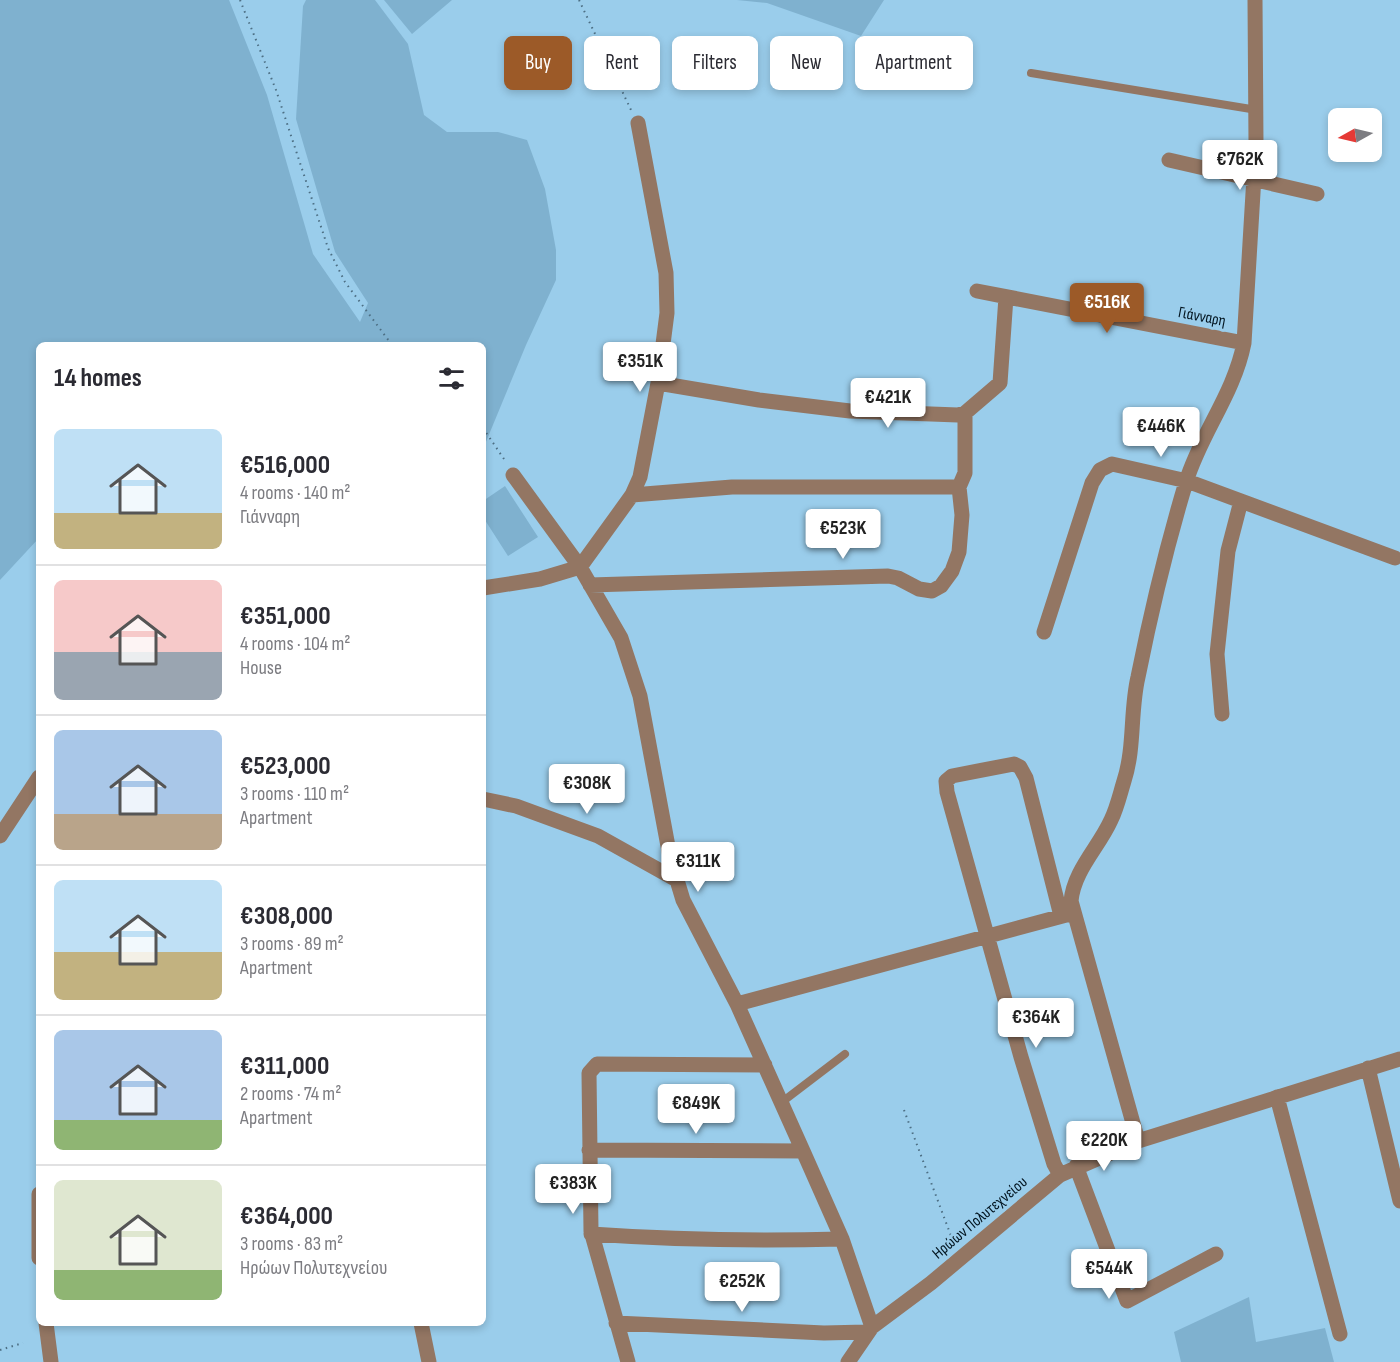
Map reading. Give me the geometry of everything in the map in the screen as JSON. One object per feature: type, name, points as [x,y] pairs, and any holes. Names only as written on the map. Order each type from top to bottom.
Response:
[{"type":"street","points":[[1067,915],[1072,888],[1112,819],[1127,772],[1137,679],[1186,481],[1199,448],[1221,409],[1239,369],[1244,344],[1257,110],[1255,0]]},
{"type":"street","points":[[486,588],[540,579],[580,567],[632,495],[640,477],[658,384],[667,313],[666,273],[638,123]]},
{"type":"street","points":[[1169,160],[1254,177],[1317,194]]},
{"type":"street","name":"Γιάνναρη","points":[[977,291],[1244,344]]},
{"type":"street","points":[[658,384],[850,411],[958,415],[965,413],[999,383],[1006,297]]},
{"type":"street","points":[[590,585],[888,576],[898,578],[919,590],[932,591],[941,586],[952,571],[959,552],[962,515],[959,487],[965,472],[965,413]]},
{"type":"street","points":[[1044,632],[1092,483],[1100,470],[1112,464],[1186,481],[1395,558]]},
{"type":"street","points":[[513,475],[580,567],[621,638],[640,696],[675,879],[682,900],[737,1004],[842,1239],[869,1329],[824,1333],[616,1323]]},
{"type":"street","points":[[632,495],[732,487],[959,487]]},
{"type":"street","points":[[1222,714],[1217,654],[1228,551],[1241,501]]},
{"type":"street","points":[[1060,1175],[1054,1164],[1021,1057],[947,792],[946,781],[952,776],[1014,764],[1020,767],[1026,778],[1138,1141]]},
{"type":"street","points":[[0,836],[36,782]]},
{"type":"street","points":[[486,800],[516,806],[598,836],[675,879]]},
{"type":"street","points":[[737,1004],[988,934],[1067,915]]},
{"type":"street","name":"Ηρώων Πολυτεχνείου","points":[[848,1362],[869,1329],[931,1283],[1060,1175],[1076,1166],[1138,1141],[1400,1059]]},
{"type":"street","points":[[628,1362],[591,1234],[589,1073],[597,1064],[765,1065]]},
{"type":"street","points":[[1368,1068],[1400,1201]]},
{"type":"street","points":[[1277,1097],[1340,1334]]},
{"type":"street","points":[[589,1150],[803,1151]]},
{"type":"street","points":[[1076,1166],[1127,1301],[1216,1254]]},
{"type":"street","points":[[591,1234],[650,1239],[753,1241],[842,1239]]},
{"type":"street","points":[[46,1326],[51,1362]]},
{"type":"street","points":[[422,1326],[429,1362]]},
{"type":"lane","points":[[1031,74],[1257,110]]},
{"type":"lane","points":[[782,1102],[846,1054]]},
{"type":"path","points":[[240,0],[273,80],[328,248],[345,282],[390,342]]},
{"type":"path","points":[[579,0],[638,123]]},
{"type":"path","points":[[486,433],[513,475]]},
{"type":"path","points":[[904,1110],[959,1258]]},
{"type":"path","points":[[0,1350],[23,1343]]},
{"type":"shaded area","points":[[0,0],[229,0],[267,95],[313,254],[360,322],[368,303],[335,252],[296,119],[303,6],[306,0],[375,0],[408,44],[424,115],[447,132],[498,132],[527,140],[545,189],[556,250],[556,280],[486,442],[486,342],[36,342],[36,541],[0,580]]},
{"type":"shaded area","points":[[384,0],[452,0],[412,34]]},
{"type":"shaded area","points":[[737,0],[884,0],[861,36],[767,3]]},
{"type":"shaded area","points":[[505,486],[538,537],[508,556],[486,522],[486,499]]},
{"type":"shaded area","points":[[1249,1297],[1256,1342],[1325,1328],[1334,1362],[1181,1362],[1174,1332]]}]
